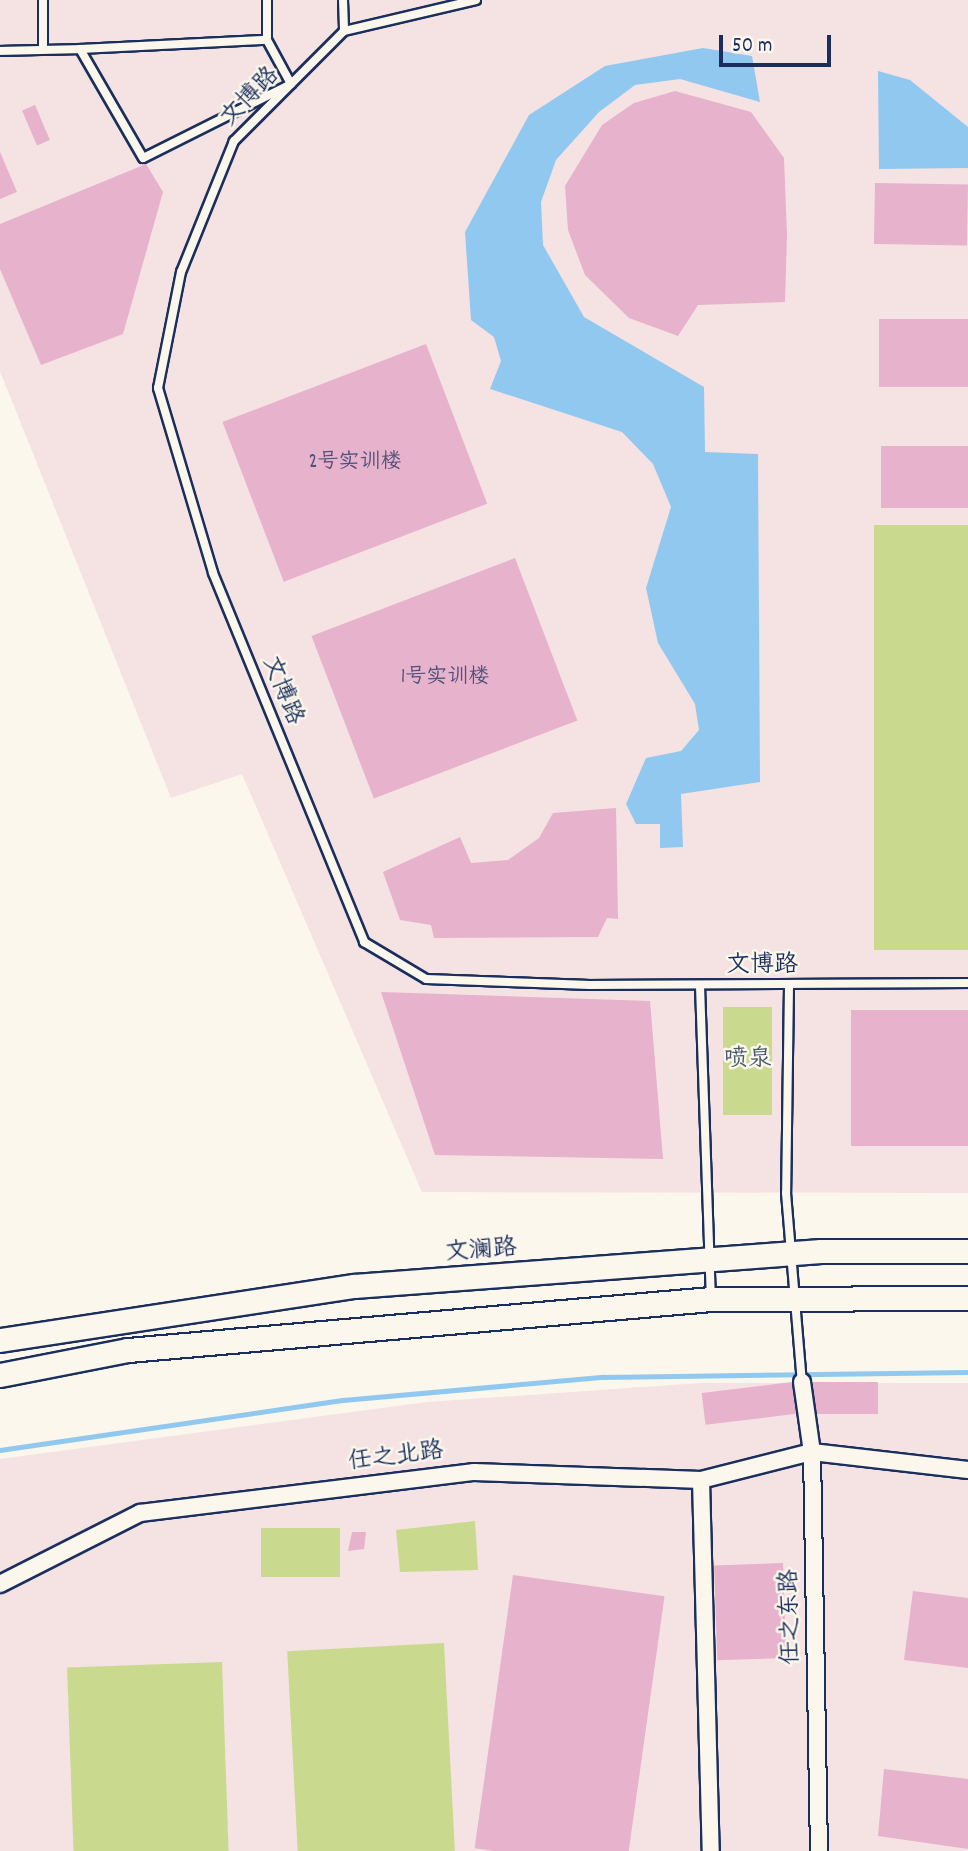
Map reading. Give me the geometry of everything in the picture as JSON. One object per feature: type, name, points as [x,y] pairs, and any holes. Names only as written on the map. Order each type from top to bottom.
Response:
[{"type":"main road","name":"文澜路","points":[[1,1339],[354,1286],[708,1263],[793,1254],[968,1251]]},
{"type":"main road","points":[[0,1375],[128,1350],[711,1299],[968,1298]]},
{"type":"street","name":"任之东路","points":[[802,1382],[812,1452],[819,1851]]},
{"type":"street","points":[[812,1452],[968,1471]]},
{"type":"street","name":"任之北路","points":[[0,1584],[140,1513],[474,1472],[701,1480],[812,1452]]},
{"type":"street","points":[[701,1480],[711,1851]]},
{"type":"lane","points":[[43,0],[43,49]]},
{"type":"lane","points":[[80,50],[143,158],[291,84],[267,40],[267,0]]},
{"type":"lane","points":[[343,0],[344,31],[476,0]]},
{"type":"lane","name":"文博路","points":[[344,31],[234,141],[181,272],[158,388],[213,573],[364,942],[426,979],[700,986],[968,983]]},
{"type":"lane","points":[[0,51],[80,50],[267,40]]},
{"type":"lane","points":[[700,986],[711,1299]]},
{"type":"lane","points":[[789,986],[786,1193],[802,1382]]},
{"type":"shaded area","points":[[0,0],[968,0],[968,1193],[422,1192],[242,774],[171,798],[0,371]]},
{"type":"shaded area","points":[[701,1383],[968,1383],[968,1851],[0,1851],[0,1459],[427,1402]]},
{"type":"green space","points":[[874,525],[968,525],[968,950],[874,950]]},
{"type":"green space","name":"喷泉","points":[[723,1007],[772,1007],[772,1115],[723,1115]]},
{"type":"green space","points":[[475,1521],[478,1570],[400,1572],[396,1530]]},
{"type":"green space","points":[[261,1528],[340,1528],[340,1577],[261,1577]]},
{"type":"green space","points":[[444,1643],[455,1851],[298,1851],[287,1651]]},
{"type":"green space","points":[[222,1662],[229,1851],[74,1851],[67,1667]]},
{"type":"water","points":[[703,48],[752,56],[760,102],[680,79],[635,85],[599,112],[556,160],[541,202],[543,245],[584,317],[704,387],[705,452],[758,454],[760,782],[681,794],[683,847],[660,848],[660,824],[636,824],[626,804],[646,758],[681,751],[699,730],[695,704],[658,643],[646,588],[671,507],[653,464],[622,432],[490,389],[501,361],[494,337],[471,320],[465,232],[529,115],[605,66]]},
{"type":"water","points":[[878,71],[910,80],[968,127],[968,168],[879,169]]},
{"type":"building","points":[[675,91],[751,112],[784,158],[787,234],[785,302],[698,305],[678,336],[629,318],[585,275],[568,230],[565,186],[602,125],[634,103]]},
{"type":"building","points":[[35,105],[50,140],[37,145],[22,110]]},
{"type":"building","points":[[0,152],[17,192],[0,199]]},
{"type":"building","points":[[146,164],[163,192],[123,334],[41,365],[0,269],[0,224]]},
{"type":"building","points":[[875,183],[968,185],[967,246],[874,244]]},
{"type":"building","points":[[879,319],[968,319],[968,387],[879,387]]},
{"type":"building","points":[[426,344],[487,504],[284,582],[222,422]]},
{"type":"building","points":[[881,446],[968,446],[968,508],[881,508]]},
{"type":"building","points":[[515,558],[577,720],[374,799],[311,636]]},
{"type":"building","points":[[616,808],[618,919],[607,918],[598,937],[434,938],[431,925],[400,920],[383,872],[460,837],[471,863],[508,860],[539,838],[553,813]]},
{"type":"building","points":[[381,992],[650,1001],[663,1159],[435,1155]]},
{"type":"building","points":[[851,1010],[968,1010],[968,1146],[851,1146]]},
{"type":"building","points":[[792,1382],[796,1414],[706,1425],[702,1393]]},
{"type":"building","points":[[813,1382],[878,1382],[878,1414],[813,1414]]},
{"type":"building","points":[[352,1532],[366,1532],[364,1549],[348,1551]]},
{"type":"building","points":[[783,1563],[786,1658],[717,1660],[714,1565]]},
{"type":"building","points":[[513,1575],[665,1596],[629,1851],[494,1851],[475,1848]]},
{"type":"building","points":[[913,1591],[968,1598],[968,1668],[904,1660]]},
{"type":"building","points":[[884,1769],[968,1779],[968,1849],[878,1836]]},
{"type":"waterway","points":[[0,1450],[343,1400],[603,1377],[968,1372]]}]
